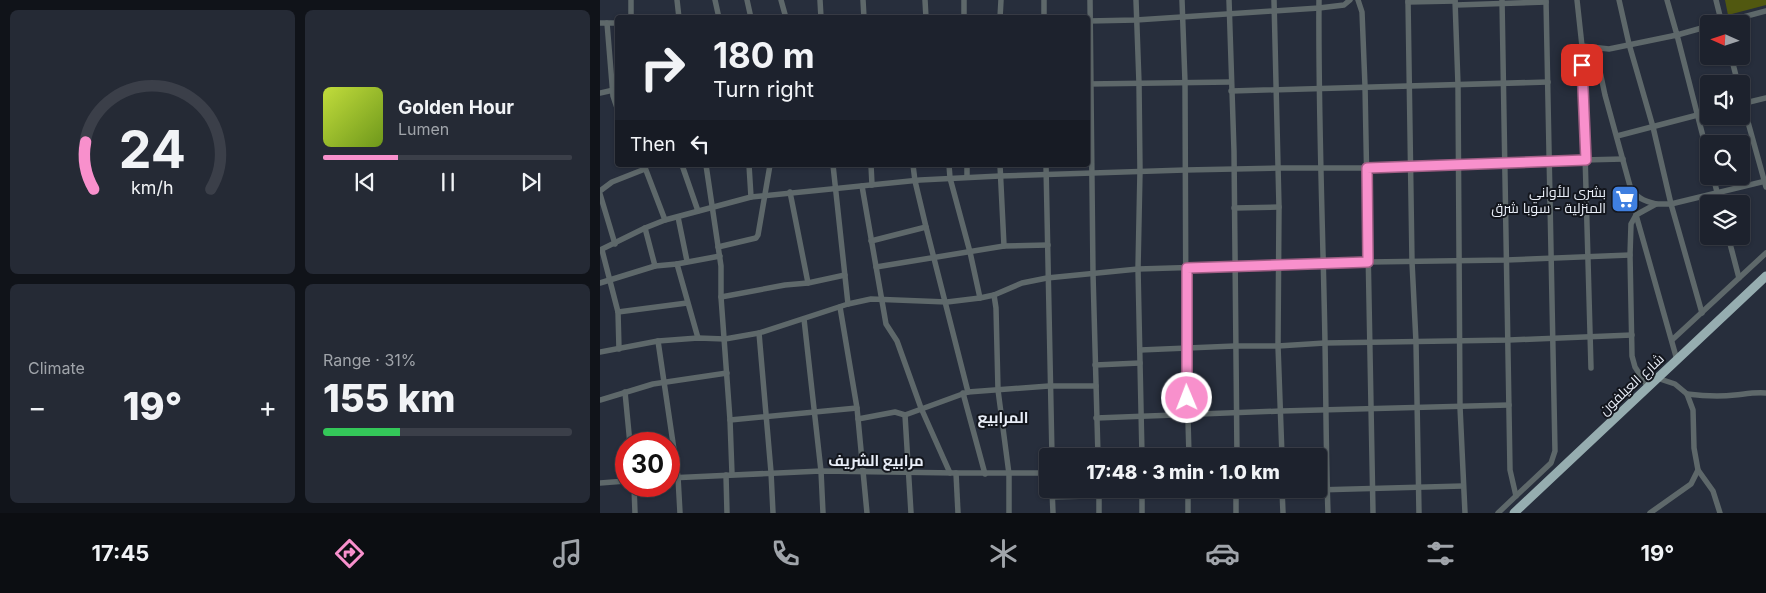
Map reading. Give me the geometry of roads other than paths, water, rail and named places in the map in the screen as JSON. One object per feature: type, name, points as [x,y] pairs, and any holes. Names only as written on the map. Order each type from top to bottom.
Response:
[{"type":"highway","name":"شارع العيلفون","points":[[1514,513],[1766,276]]},
{"type":"street","points":[[630,15],[631,0]]},
{"type":"street","points":[[677,0],[679,15]]},
{"type":"street","points":[[714,0],[718,15]]},
{"type":"street","points":[[747,0],[750,15]]},
{"type":"street","points":[[781,0],[785,15]]},
{"type":"street","points":[[820,0],[821,15]]},
{"type":"street","points":[[863,0],[864,15]]},
{"type":"street","points":[[926,0],[926,15]]},
{"type":"street","points":[[964,0],[964,15]]},
{"type":"street","points":[[1000,15],[1001,0]]},
{"type":"street","points":[[1044,0],[1044,15]]},
{"type":"street","points":[[1089,15],[1090,0]]},
{"type":"street","points":[[1136,0],[1139,83],[1138,269],[1142,448]]},
{"type":"street","points":[[1182,0],[1185,82],[1186,348],[1189,448]]},
{"type":"street","points":[[1229,0],[1237,448]]},
{"type":"street","points":[[1274,0],[1279,207],[1278,346],[1282,448]]},
{"type":"street","points":[[1319,0],[1320,167],[1326,448]]},
{"type":"street","points":[[1090,21],[1136,20],[1319,8],[1344,5],[1350,0]]},
{"type":"street","points":[[1358,0],[1362,12],[1365,86],[1373,513]]},
{"type":"street","points":[[1577,0],[1582,46],[1591,368]]},
{"type":"street","points":[[1619,0],[1629,44],[1653,127],[1670,204],[1702,313]]},
{"type":"street","points":[[1667,0],[1702,135]]},
{"type":"street","points":[[1716,0],[1719,15]]},
{"type":"street","points":[[1419,513],[1416,342],[1412,262],[1408,1],[1546,1],[1555,454],[1551,463],[1498,513]]},
{"type":"street","points":[[1455,2],[1458,85],[1460,407],[1465,513]]},
{"type":"street","points":[[1502,2],[1510,470],[1516,496]]},
{"type":"street","points":[[1750,15],[1766,11]]},
{"type":"street","points":[[600,92],[615,90],[603,23]]},
{"type":"street","points":[[1582,46],[1609,49],[1653,41],[1700,29]]},
{"type":"street","points":[[1595,48],[1626,174],[1633,191],[1641,199],[1656,204],[1670,204],[1717,192],[1765,183],[1748,125]]},
{"type":"street","points":[[1090,84],[1231,82]]},
{"type":"street","points":[[1231,90],[1548,82]]},
{"type":"street","points":[[1750,102],[1766,98]]},
{"type":"street","points":[[1090,114],[1098,448]]},
{"type":"street","points":[[1617,136],[1700,114]]},
{"type":"street","points":[[619,349],[618,312],[601,250],[665,220],[764,194],[967,177],[1140,171],[1320,167],[1367,168],[1623,159]]},
{"type":"street","points":[[616,244],[600,192],[612,182],[644,167],[665,220]]},
{"type":"street","points":[[683,167],[698,211]]},
{"type":"street","points":[[706,167],[720,256],[730,420],[727,513]]},
{"type":"street","points":[[749,167],[750,197]]},
{"type":"street","points":[[718,247],[756,238],[758,235],[770,167]]},
{"type":"street","points":[[833,167],[848,304]]},
{"type":"street","points":[[871,167],[872,185]]},
{"type":"street","points":[[914,167],[915,181],[947,302],[951,329],[985,474]]},
{"type":"street","points":[[949,167],[950,178],[980,298]]},
{"type":"street","points":[[967,167],[967,177]]},
{"type":"street","points":[[1000,167],[1004,246]]},
{"type":"street","points":[[1046,167],[1052,448]]},
{"type":"street","points":[[1715,185],[1718,195]]},
{"type":"street","points":[[862,186],[886,324],[896,341],[921,408],[953,473],[958,513]]},
{"type":"street","points":[[790,192],[808,283]]},
{"type":"street","points":[[1648,387],[1634,363],[1630,227],[1636,215],[1656,204]]},
{"type":"street","points":[[1234,208],[1279,207]]},
{"type":"street","points":[[1636,215],[1677,360]]},
{"type":"street","points":[[678,217],[687,261]]},
{"type":"street","points":[[871,241],[926,227]]},
{"type":"street","points":[[645,228],[655,266]]},
{"type":"street","points":[[876,267],[1004,246],[1048,245]]},
{"type":"street","points":[[1730,245],[1739,278]]},
{"type":"street","points":[[1672,340],[1766,253]]},
{"type":"street","points":[[600,352],[658,342],[698,338],[725,339],[759,333],[848,304],[871,299],[947,302],[994,295],[1022,284],[1047,278],[1138,269],[1630,255]]},
{"type":"street","points":[[600,283],[655,266],[720,256]]},
{"type":"street","points":[[677,264],[698,338]]},
{"type":"street","points":[[721,297],[845,275]]},
{"type":"street","points":[[994,295],[998,390],[1009,474],[1009,513]]},
{"type":"street","points":[[618,312],[687,303]]},
{"type":"street","points":[[840,307],[857,408],[866,513]]},
{"type":"street","points":[[804,319],[821,471],[823,513]]},
{"type":"street","points":[[759,333],[767,416],[773,513]]},
{"type":"street","points":[[1140,350],[1632,335]]},
{"type":"street","points":[[658,342],[671,432]]},
{"type":"street","points":[[1095,365],[1140,362]]},
{"type":"street","points":[[600,400],[653,384],[727,373]]},
{"type":"street","points":[[1657,378],[1675,384],[1687,394],[1693,410],[1694,448],[1698,470],[1713,492],[1720,513]]},
{"type":"street","points":[[858,418],[895,412],[905,415],[966,393],[1049,386],[1096,386]]},
{"type":"street","points":[[625,392],[629,432]]},
{"type":"street","points":[[1687,394],[1706,396],[1766,393]]},
{"type":"street","points":[[1096,418],[1281,410],[1372,410],[1509,405]]},
{"type":"street","points":[[730,420],[857,408]]},
{"type":"street","points":[[905,415],[911,513]]},
{"type":"street","points":[[1650,513],[1691,484],[1698,470]]},
{"type":"street","points":[[680,477],[821,471],[1039,473]]},
{"type":"street","points":[[600,483],[615,482]]},
{"type":"street","points":[[1328,513],[1327,489],[1464,486]]},
{"type":"street","points":[[634,497],[635,513]]},
{"type":"street","points":[[679,497],[680,513]]},
{"type":"street","points":[[1052,498],[1053,513]]},
{"type":"street","points":[[1099,498],[1099,513]]},
{"type":"street","points":[[1142,498],[1142,513]]},
{"type":"street","points":[[1188,498],[1188,513]]},
{"type":"street","points":[[1236,498],[1236,513]]},
{"type":"street","points":[[1282,498],[1283,513]]},
{"type":"place","name":"بشرى للأواني المنزلية - سوبا شرق","points":[[1625,199]]},
{"type":"district","name":"المرابيع","points":[[1003,417]]},
{"type":"district","name":"مرابيع الشريف","points":[[876,460]]}]
